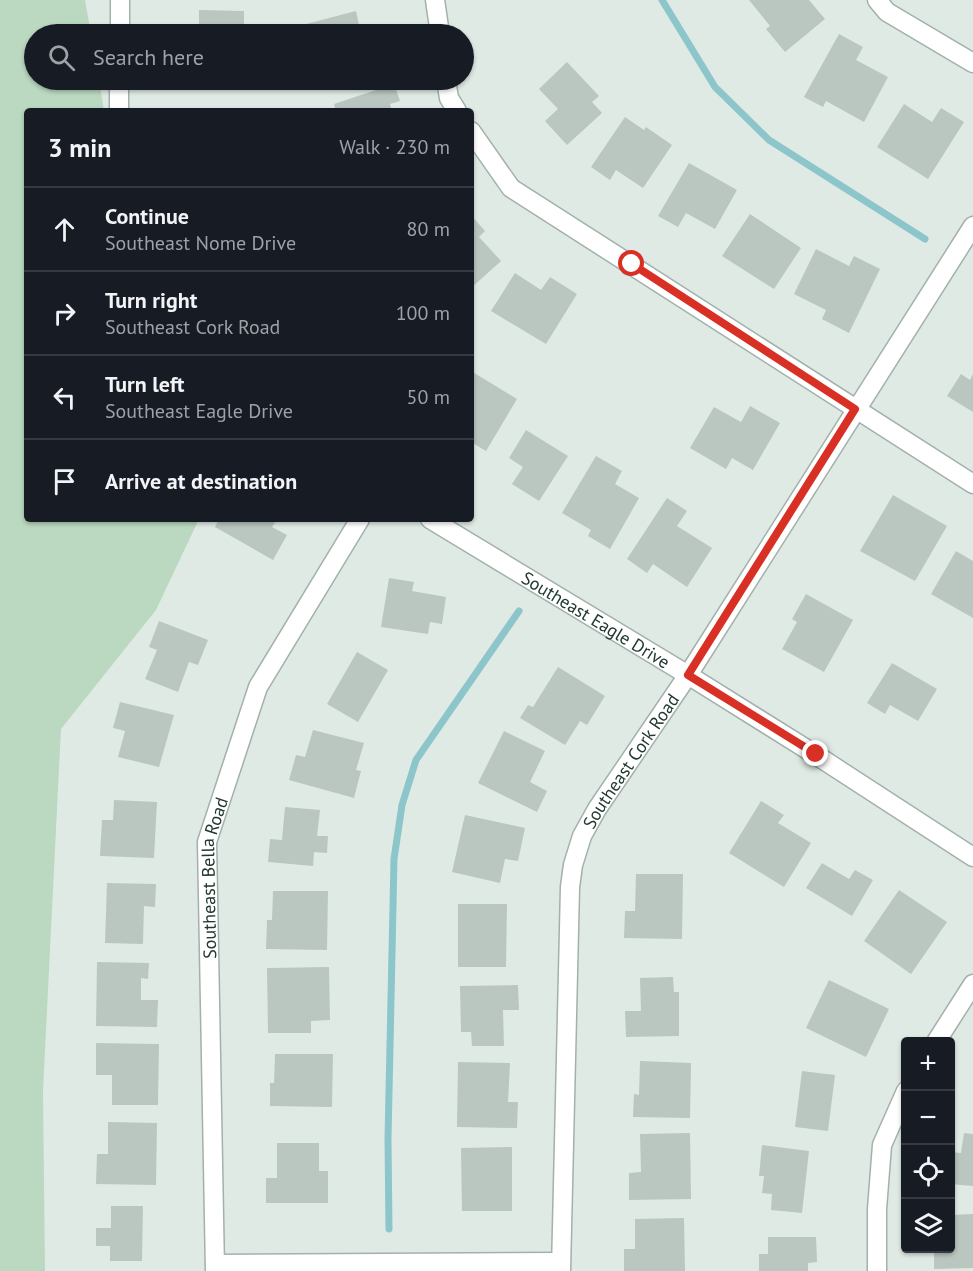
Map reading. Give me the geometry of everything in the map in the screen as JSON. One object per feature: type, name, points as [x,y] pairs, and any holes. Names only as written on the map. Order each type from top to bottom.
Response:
[{"type":"street","points":[[120,0],[120,24]]},
{"type":"street","points":[[435,0],[439,24]]},
{"type":"street","points":[[877,0],[887,12],[973,63]]},
{"type":"street","points":[[119,90],[119,108]]},
{"type":"street","points":[[447,90],[448,98],[455,108]]},
{"type":"street","points":[[474,135],[511,188],[973,484]]},
{"type":"street","name":"Southeast Cork Road","points":[[561,1267],[570,887],[573,865],[582,836],[597,809],[688,675],[973,226]]},
{"type":"street","name":"Southeast Bella Road","points":[[215,1267],[207,843],[258,687],[358,522]]},
{"type":"street","name":"Southeast Eagle Drive","points":[[435,522],[816,754],[973,857]]},
{"type":"street","points":[[939,1037],[973,984]]},
{"type":"street","points":[[877,1271],[877,1209],[882,1145],[901,1102]]},
{"type":"street","points":[[215,1267],[561,1267]]},
{"type":"green space","points":[[0,0],[85,0],[89,24],[24,24],[24,90],[101,90],[104,108],[24,108],[24,522],[198,522],[156,610],[61,729],[43,1091],[45,1271],[0,1271]]},
{"type":"building","points":[[749,0],[809,0],[825,19],[785,52],[766,29],[770,26]]},
{"type":"building","points":[[199,10],[244,11],[244,24],[199,24]]},
{"type":"building","points":[[356,11],[359,24],[306,24]]},
{"type":"building","points":[[839,34],[863,47],[856,60],[888,77],[864,122],[826,101],[823,107],[804,97]]},
{"type":"building","points":[[567,62],[599,96],[592,102],[602,113],[567,145],[545,121],[558,109],[539,89]]},
{"type":"building","points":[[376,90],[396,90],[400,101],[390,104],[391,108],[335,108],[334,104]]},
{"type":"building","points":[[904,104],[932,122],[941,108],[964,122],[928,179],[877,147]]},
{"type":"building","points":[[625,117],[644,130],[646,127],[672,145],[643,188],[616,170],[610,180],[591,167]]},
{"type":"building","points":[[689,163],[737,190],[715,229],[686,213],[678,227],[658,216]]},
{"type":"building","points":[[750,214],[801,248],[774,289],[722,256]]},
{"type":"building","points":[[474,218],[485,231],[479,237],[501,261],[474,285]]},
{"type":"building","points":[[816,249],[849,266],[854,256],[880,269],[849,333],[822,319],[826,310],[794,294]]},
{"type":"building","points":[[515,273],[541,290],[550,277],[577,294],[546,344],[491,311]]},
{"type":"building","points":[[474,373],[517,399],[486,451],[474,444]]},
{"type":"building","points":[[961,374],[970,380],[973,374],[973,412],[947,396]]},
{"type":"building","points":[[750,406],[780,423],[753,470],[732,458],[726,469],[690,448],[714,407],[741,422]]},
{"type":"building","points":[[526,430],[568,456],[539,501],[512,484],[523,467],[509,458]]},
{"type":"building","points":[[596,456],[622,471],[615,484],[639,498],[610,549],[588,536],[591,530],[562,513]]},
{"type":"building","points":[[893,495],[947,526],[915,581],[860,551]]},
{"type":"building","points":[[667,498],[687,511],[677,526],[712,548],[687,587],[653,564],[647,573],[627,559]]},
{"type":"building","points":[[218,522],[275,522],[272,527],[287,535],[273,560],[215,527]]},
{"type":"building","points":[[956,551],[973,561],[973,618],[931,594]]},
{"type":"building","points":[[389,578],[414,582],[412,591],[446,597],[442,624],[430,622],[428,634],[381,627]]},
{"type":"building","points":[[806,594],[853,620],[824,672],[782,649],[797,622],[792,619]]},
{"type":"building","points":[[159,621],[208,640],[198,665],[189,662],[178,692],[145,679],[157,650],[149,647]]},
{"type":"building","points":[[357,652],[388,670],[358,722],[327,704]]},
{"type":"building","points":[[892,663],[937,689],[918,721],[890,705],[885,714],[867,703]]},
{"type":"building","points":[[558,667],[605,696],[587,725],[580,721],[565,745],[520,718],[528,705],[533,707]]},
{"type":"building","points":[[120,702],[174,715],[159,767],[118,757],[125,731],[113,728]]},
{"type":"building","points":[[313,730],[364,743],[356,770],[361,771],[354,798],[289,780],[296,755],[305,757]]},
{"type":"building","points":[[504,731],[545,751],[530,782],[547,791],[537,812],[478,783]]},
{"type":"building","points":[[114,800],[157,802],[154,858],[100,856],[102,820],[113,820]]},
{"type":"building","points":[[761,801],[784,815],[778,823],[811,843],[784,887],[729,853]]},
{"type":"building","points":[[285,807],[320,810],[317,836],[328,836],[327,853],[314,852],[313,866],[268,862],[270,839],[282,840]]},
{"type":"building","points":[[465,815],[525,828],[518,861],[505,859],[500,883],[452,872]]},
{"type":"building","points":[[822,863],[849,879],[855,870],[873,880],[852,916],[806,888]]},
{"type":"building","points":[[636,874],[683,874],[682,939],[624,938],[625,911],[635,911]]},
{"type":"building","points":[[107,883],[156,884],[155,907],[144,906],[143,944],[105,943]]},
{"type":"building","points":[[899,890],[947,922],[911,974],[864,941]]},
{"type":"building","points":[[273,891],[328,891],[327,950],[266,949],[267,920],[272,920]]},
{"type":"building","points":[[458,904],[507,904],[506,967],[458,967]]},
{"type":"building","points":[[97,962],[149,963],[148,979],[141,978],[141,1000],[158,1000],[157,1027],[96,1026]]},
{"type":"building","points":[[329,967],[330,1020],[311,1021],[311,1033],[268,1033],[267,968]]},
{"type":"building","points":[[673,977],[674,992],[679,992],[679,1036],[626,1037],[625,1011],[641,1011],[640,978]]},
{"type":"building","points":[[829,980],[889,1009],[866,1057],[806,1028]]},
{"type":"building","points":[[518,985],[519,1010],[503,1010],[504,1046],[472,1046],[471,1032],[461,1032],[460,986]]},
{"type":"building","points":[[96,1043],[159,1044],[158,1105],[112,1105],[112,1075],[96,1075]]},
{"type":"building","points":[[275,1054],[333,1054],[332,1107],[270,1106],[270,1083],[274,1083]]},
{"type":"building","points":[[640,1061],[691,1063],[690,1118],[633,1117],[634,1094],[639,1095]]},
{"type":"building","points":[[458,1062],[510,1063],[508,1102],[518,1102],[517,1128],[457,1127]]},
{"type":"building","points":[[802,1071],[835,1075],[828,1131],[795,1127]]},
{"type":"building","points":[[108,1122],[157,1123],[156,1185],[96,1184],[97,1154],[108,1154]]},
{"type":"building","points":[[690,1133],[691,1199],[629,1200],[629,1173],[641,1172],[640,1134]]},
{"type":"building","points":[[964,1133],[973,1134],[973,1186],[955,1184],[955,1152],[961,1153]]},
{"type":"building","points":[[277,1143],[319,1143],[319,1171],[328,1171],[328,1203],[266,1203],[266,1178],[277,1178]]},
{"type":"building","points":[[762,1145],[809,1151],[802,1213],[771,1210],[772,1194],[762,1193],[764,1176],[759,1176]]},
{"type":"building","points":[[512,1147],[512,1211],[462,1211],[461,1148]]},
{"type":"building","points":[[111,1206],[143,1206],[142,1261],[110,1261],[110,1246],[96,1246],[96,1228],[111,1228]]},
{"type":"building","points":[[973,1214],[973,1268],[934,1269],[934,1253],[955,1253],[955,1215]]},
{"type":"building","points":[[684,1218],[685,1271],[624,1271],[624,1249],[635,1249],[635,1219]]},
{"type":"building","points":[[768,1237],[816,1237],[817,1262],[808,1263],[808,1271],[759,1271],[759,1254],[768,1254]]},
{"type":"waterway","points":[[662,0],[715,87],[769,140],[925,239]]},
{"type":"waterway","points":[[389,1229],[388,1139],[394,859],[402,805],[416,760],[519,611]]},
{"type":"route","points":[[632,264],[855,409],[688,675],[816,754]]}]
